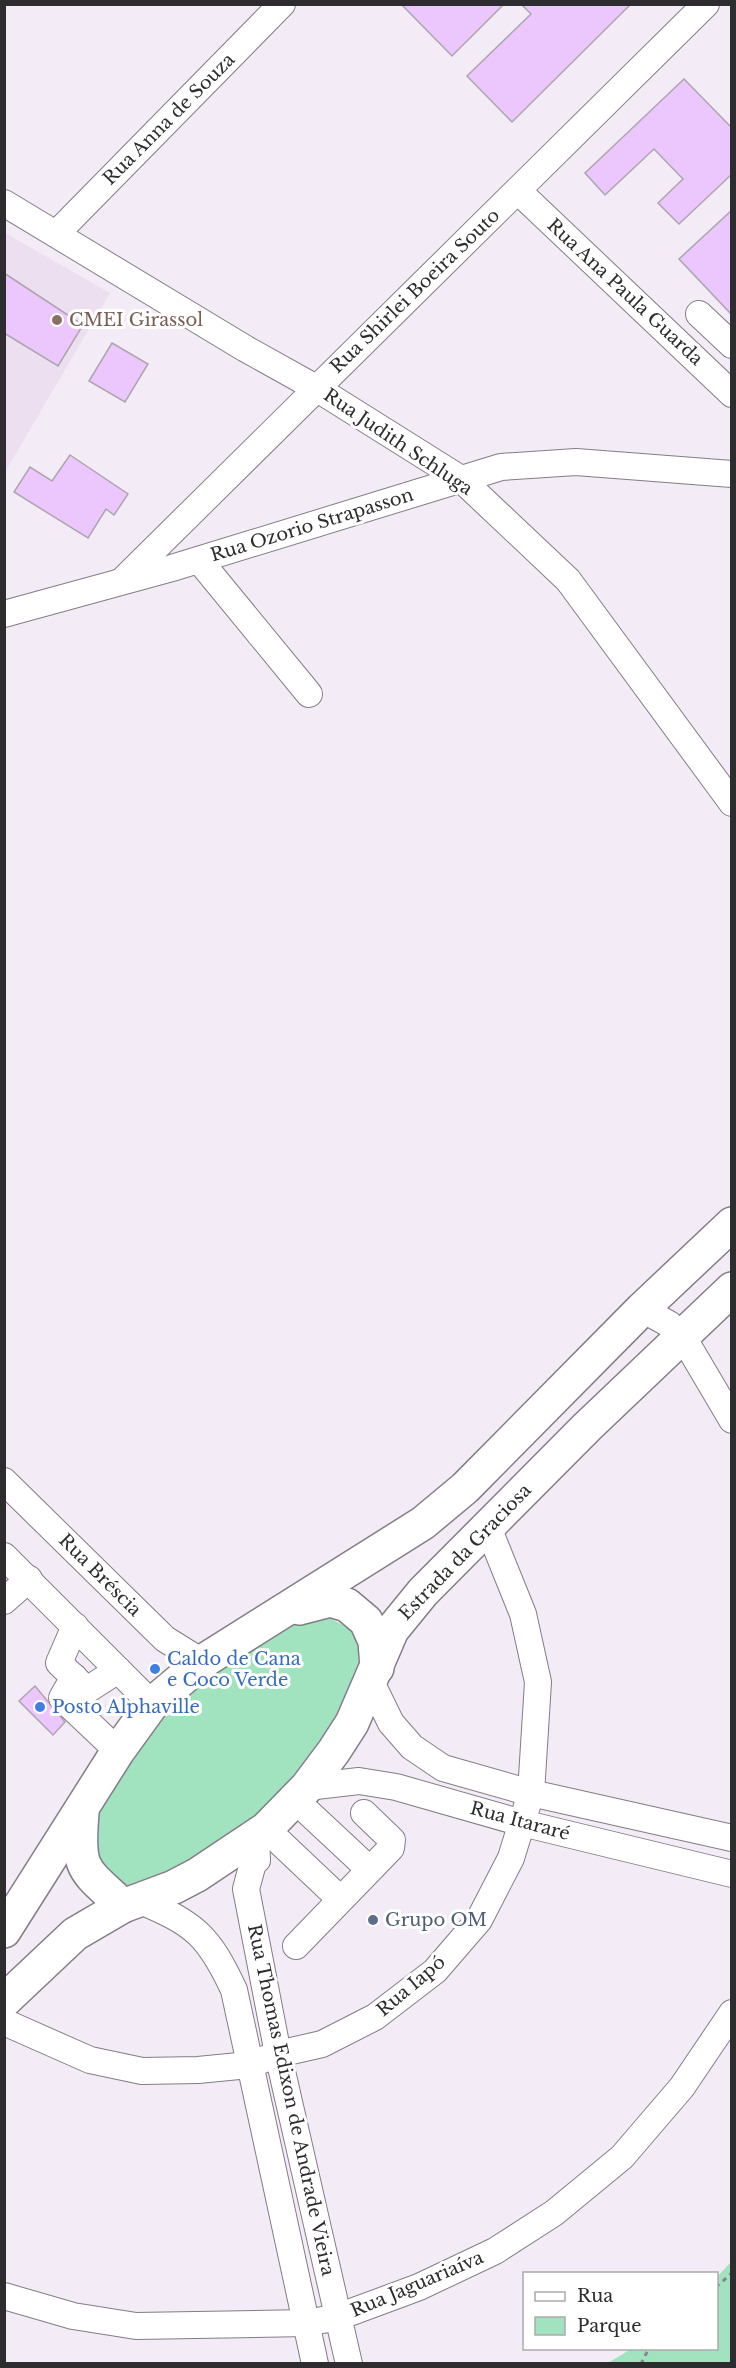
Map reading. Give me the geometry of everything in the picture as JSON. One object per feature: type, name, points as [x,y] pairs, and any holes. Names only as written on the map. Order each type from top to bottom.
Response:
[{"type":"main road","points":[[4,1931],[118,1751],[152,1704],[202,1662],[423,1523],[465,1488],[642,1309],[732,1224]]},
{"type":"main road","name":"Estrada da Graciosa","points":[[4,2001],[75,1934],[132,1904],[197,1875],[261,1833],[301,1794],[352,1723],[392,1630],[423,1592],[487,1526],[732,1289]]},
{"type":"main road","points":[[280,1614],[330,1600],[347,1605],[366,1621],[375,1641],[374,1675]]},
{"type":"main road","points":[[82,1808],[79,1850],[84,1869],[132,1904]]},
{"type":"street","name":"Rua Anna de Souza","points":[[57,233],[282,4]]},
{"type":"street","name":"Rua Shirlei Boeira Souto","points":[[124,579],[706,4]]},
{"type":"street","name":"Rua Ana Paula Guarda","points":[[518,191],[732,394]]},
{"type":"street","name":"Rua Judith Schluga","points":[[4,203],[246,349],[316,388],[461,479],[568,580],[732,803]]},
{"type":"street","points":[[699,314],[732,345]]},
{"type":"street","name":"Rua Ozorio Strapasson","points":[[4,614],[199,560],[501,467],[576,462],[732,474]]},
{"type":"street","points":[[199,560],[309,694]]},
{"type":"street","points":[[642,1309],[669,1323],[683,1337],[732,1420]]},
{"type":"street","name":"Rua Bréscia","points":[[4,1481],[165,1640],[202,1662]]},
{"type":"street","name":"Rua Iapó","points":[[4,2022],[90,2060],[142,2071],[198,2070],[249,2065],[278,2054],[322,2044],[375,2018],[435,1971],[478,1920],[510,1858],[531,1793],[538,1682],[523,1614],[487,1526]]},
{"type":"street","points":[[4,1556],[152,1704]]},
{"type":"street","points":[[4,1601],[29,1579]]},
{"type":"street","points":[[75,1626],[59,1663],[87,1690],[118,1670]]},
{"type":"street","name":"Rua Itararé","points":[[374,1675],[391,1723],[412,1747],[443,1768],[531,1793],[732,1838]]},
{"type":"street","points":[[74,1677],[62,1698],[118,1751]]},
{"type":"street","name":"Rua Itararé","points":[[301,1794],[359,1781],[373,1782],[522,1823],[732,1874]]},
{"type":"street","points":[[301,1794],[369,1869]]},
{"type":"street","points":[[296,1946],[391,1848],[392,1840],[364,1813]]},
{"type":"street","points":[[261,1833],[340,1899]]},
{"type":"street","name":"Rua Thomas Edixon de Andrade Vieira","points":[[261,1833],[257,1860],[253,1863],[246,1889],[278,2054],[349,2364]]},
{"type":"street","name":"Rua Thomas Edixon de Andrade Vieira","points":[[132,1904],[194,1927],[217,1954],[234,1990],[315,2364]]},
{"type":"street","name":"Rua Jaguariaíva","points":[[4,2296],[73,2316],[136,2326],[306,2323],[338,2317],[419,2287],[486,2255],[554,2213],[622,2157],[682,2087],[732,2013]]},
{"type":"path","points":[[718,2286],[732,2273]]},
{"type":"path","points":[[641,2364],[648,2350]]},
{"type":"shaded area","name":"CMEI Girassol","points":[[5,233],[110,293],[5,472]]},
{"type":"green space","points":[[328,1617],[350,1629],[360,1646],[356,1683],[328,1738],[277,1802],[207,1856],[127,1890],[104,1883],[91,1821],[138,1747],[174,1706],[218,1669],[274,1633],[294,1625]]},
{"type":"green space","points":[[731,2262],[731,2363],[608,2363],[629,2350],[718,2350],[718,2276]]},
{"type":"building","points":[[401,4],[504,4],[452,56]]},
{"type":"building","points":[[521,4],[631,4],[512,122],[467,76],[531,14]]},
{"type":"building","points":[[684,79],[732,128],[732,174],[679,224],[658,203],[683,179],[654,149],[605,195],[585,173]]},
{"type":"building","points":[[732,210],[732,315],[679,259]]},
{"type":"building","points":[[4,273],[83,325],[58,366],[4,333]]},
{"type":"building","points":[[112,343],[148,364],[125,402],[89,381]]},
{"type":"building","points":[[70,455],[128,494],[114,515],[106,509],[88,538],[14,492],[30,467],[52,481]]},
{"type":"building","name":"Posto Alphaville","points":[[35,1686],[65,1722],[53,1735],[19,1701]]},
{"type":"place","name":"CMEI Girassol","points":[[57,320]]},
{"type":"place","name":"Caldo de Cana e Coco Verde","points":[[155,1669]]},
{"type":"place","name":"Posto Alphaville","points":[[40,1707]]},
{"type":"place","name":"Grupo OM","points":[[373,1920]]}]
